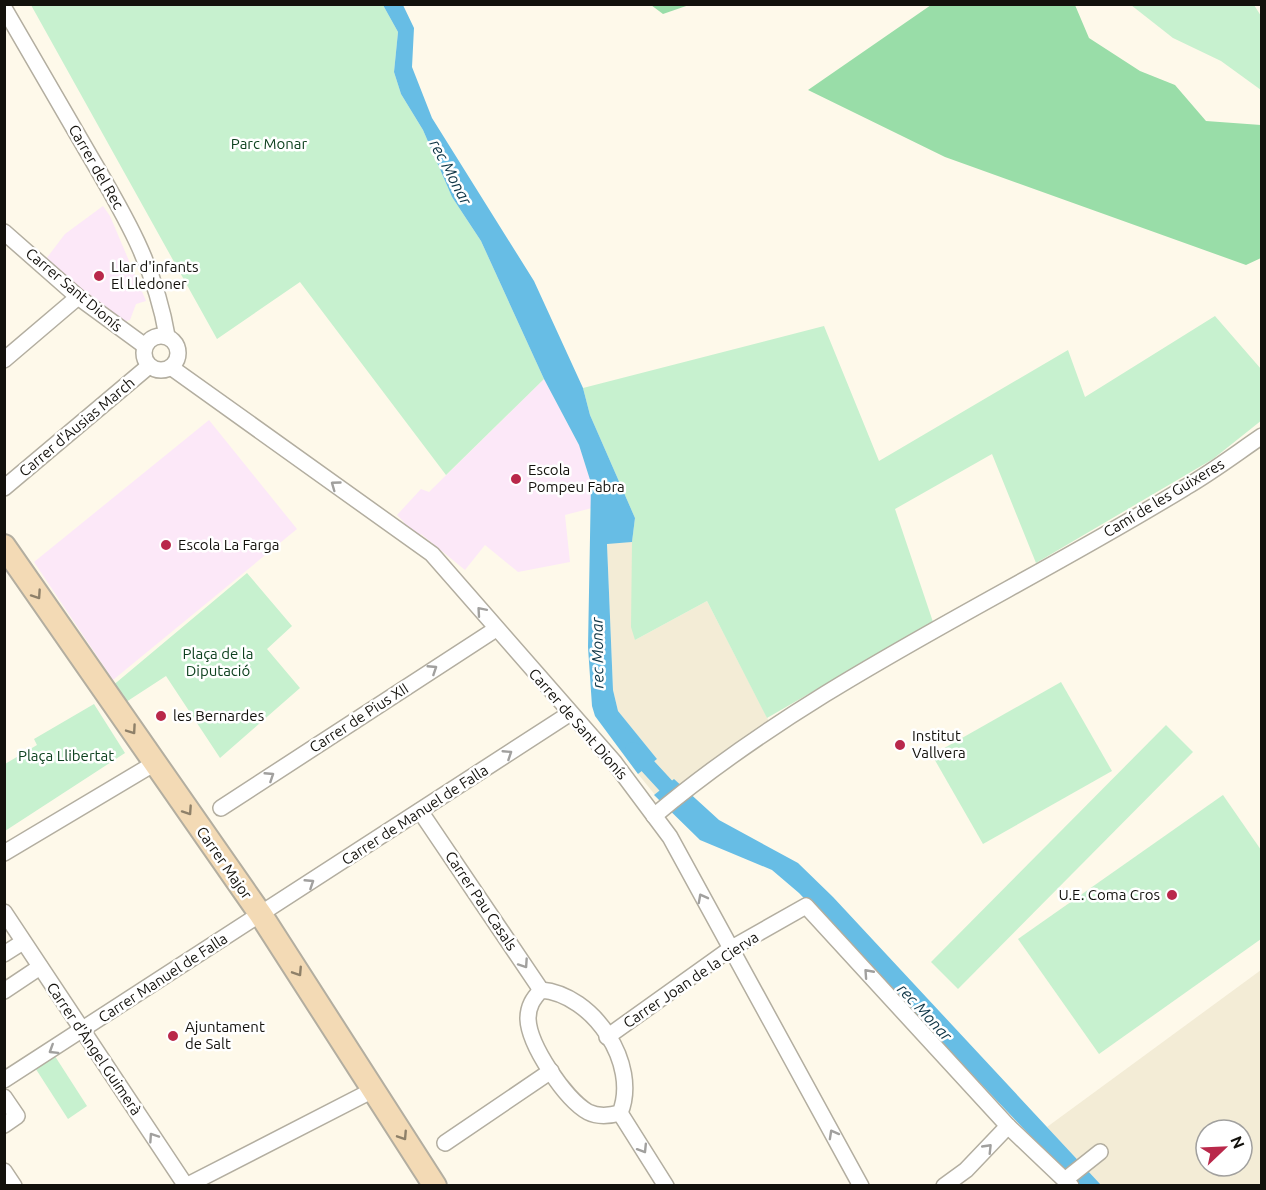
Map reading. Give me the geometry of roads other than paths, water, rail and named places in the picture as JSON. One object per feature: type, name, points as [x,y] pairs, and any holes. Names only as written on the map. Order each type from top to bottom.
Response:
[{"type":"street","name":"Carrer del Rec","points":[[4,8],[121,209],[154,279],[167,336]]},
{"type":"street","name":"Carrer Sant Dionís","points":[[6,236],[78,297],[145,346]]},
{"type":"street","points":[[4,360],[78,297]]},
{"type":"street","points":[[167,336],[176,343],[180,354],[172,368],[156,370],[149,366],[144,357],[145,346],[154,337],[167,336]]},
{"type":"street","name":"Carrer d'Ausias March","points":[[4,489],[149,366]]},
{"type":"street","name":"Carrer de Sant Dionís","points":[[172,368],[432,554],[658,813],[730,949],[861,1185]]},
{"type":"street","name":"Camí de les Guixeres","points":[[658,813],[726,758],[842,684],[1187,487],[1262,436]]},
{"type":"street","name":"Carrer Major","points":[[4,546],[261,915],[435,1185]]},
{"type":"street","name":"Carrer de Pius XII","points":[[221,808],[496,629]]},
{"type":"street","name":"Carrer de Manuel de Falla","points":[[261,915],[570,714]]},
{"type":"street","points":[[4,853],[155,763]]},
{"type":"street","name":"Carrer Pau Casals","points":[[420,811],[541,990]]},
{"type":"street","name":"Carrer Joan de la Cierva","points":[[607,1037],[730,949],[806,906],[1008,1126]]},
{"type":"street","name":"Carrer d'Àngel Guimerà","points":[[4,912],[81,1031],[186,1185]]},
{"type":"street","name":"Carrer Manuel de Falla","points":[[4,1080],[261,915]]},
{"type":"street","points":[[4,954],[23,942]]},
{"type":"street","points":[[4,991],[40,967]]},
{"type":"street","points":[[541,990],[554,991],[590,1013],[617,1052],[626,1079],[626,1098],[620,1113],[604,1116],[587,1111],[564,1089],[551,1071],[528,1021],[532,999],[541,990]]},
{"type":"street","points":[[446,1143],[551,1071]]},
{"type":"street","points":[[186,1185],[373,1090]]},
{"type":"street","points":[[4,1096],[17,1116],[4,1125]]},
{"type":"street","points":[[620,1113],[666,1185]]},
{"type":"street","points":[[944,1185],[966,1170],[1008,1126],[1069,1182],[1086,1162],[1100,1152]]},
{"type":"street","points":[[4,1171],[14,1185]]},
{"type":"water","points":[[383,5],[403,5],[414,28],[412,67],[432,118],[534,281],[583,388],[590,415],[635,518],[632,542],[607,544],[613,690],[618,711],[657,759],[638,774],[595,716],[592,706],[588,647],[591,483],[579,445],[544,379],[481,241],[452,197],[423,130],[401,94],[394,72],[398,32]]},
{"type":"water","points":[[674,779],[719,820],[798,863],[833,897],[1101,1185],[1062,1185],[1064,1171],[799,893],[772,870],[700,840],[654,795]]},
{"type":"waterway","name":"rec Monar","points":[[633,750],[680,801]]},
{"type":"place","name":"Llar d'infants El Lledoner","points":[[99,276]]},
{"type":"place","name":"Escola Pompeu Fabra","points":[[516,479]]},
{"type":"place","name":"Escola La Farga","points":[[166,545]]},
{"type":"place","name":"les Bernardes","points":[[161,716]]},
{"type":"place","name":"Institut Vallvera","points":[[900,745]]},
{"type":"place","name":"U.E. Coma Cros","points":[[1172,895]]},
{"type":"place","name":"Ajuntament de Salt","points":[[173,1036]]},
{"type":"park label","name":"Parc Monar","points":[[269,144]]},
{"type":"park label","name":"Plaça de la Diputació","points":[[218,662]]},
{"type":"park label","name":"Plaça Llibertat","points":[[66,756]]}]
